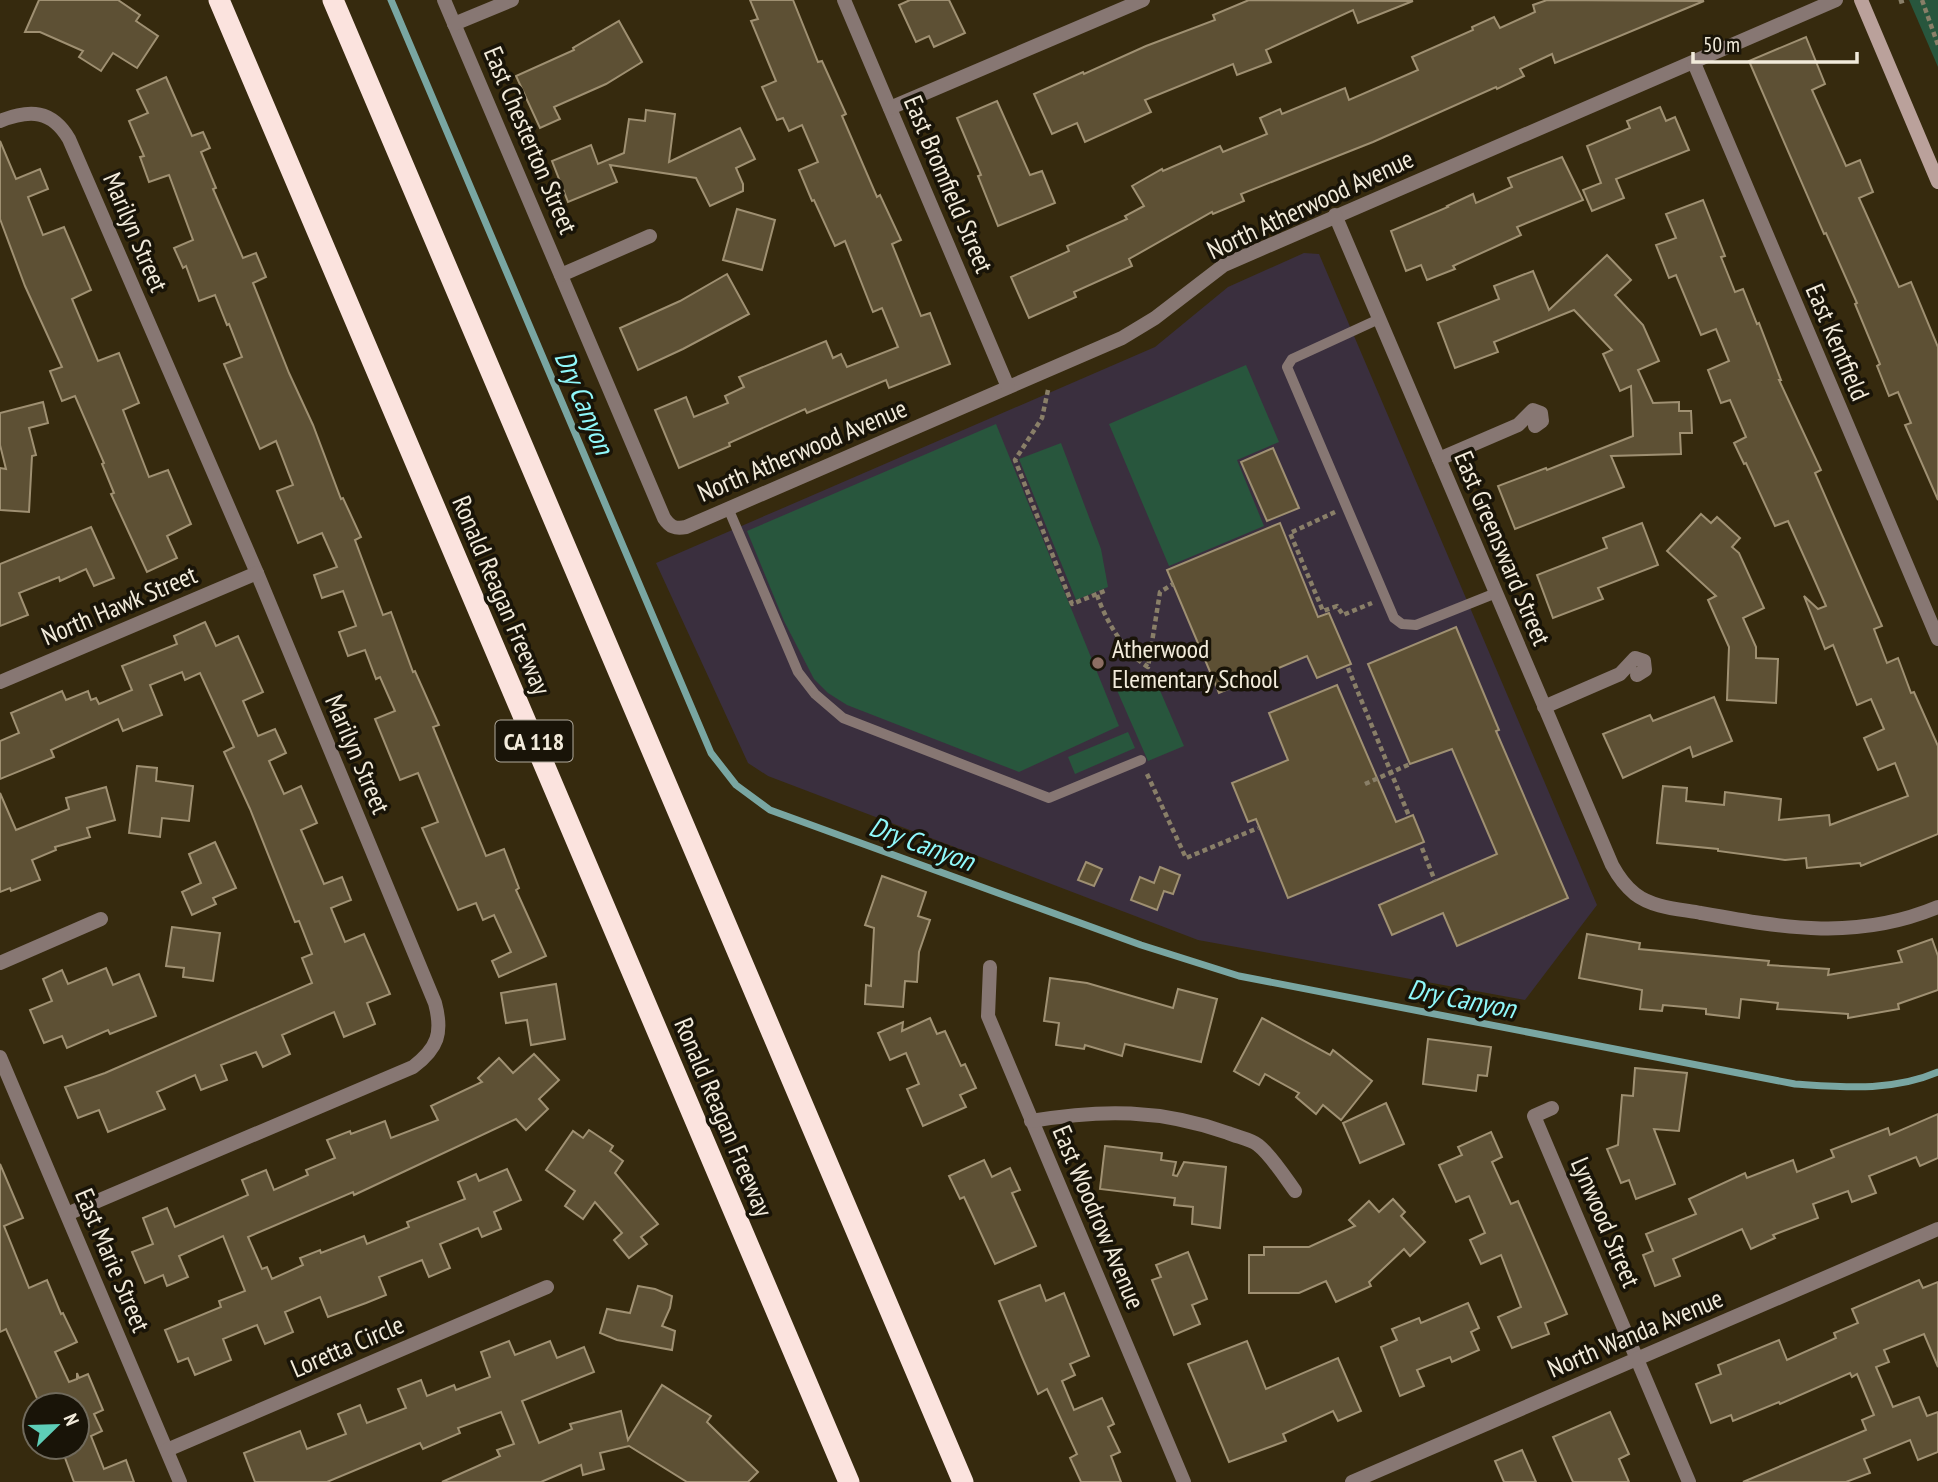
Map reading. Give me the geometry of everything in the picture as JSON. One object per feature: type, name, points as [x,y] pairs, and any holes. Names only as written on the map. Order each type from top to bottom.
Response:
[{"type":"highway","name":"Ronald Reagan Freeway","points":[[219,0],[849,1482]]},
{"type":"highway","points":[[333,0],[963,1482]]},
{"type":"main road","points":[[1861,0],[1938,182]]},
{"type":"street","name":"East Chesterton Street","points":[[444,0],[664,518]]},
{"type":"street","name":"East Chesterton Street","points":[[454,24],[512,0]]},
{"type":"street","name":"East Bromfield Street","points":[[844,0],[1008,387]]},
{"type":"street","points":[[890,108],[1143,0]]},
{"type":"street","name":"North Atherwood Avenue","points":[[664,518],[669,525],[678,528],[1122,338],[1155,318],[1224,265],[1836,0]]},
{"type":"street","name":"East Kentfield","points":[[1694,63],[1938,639]]},
{"type":"street","name":"Marilyn Street","points":[[0,121],[26,113],[49,116],[61,125],[69,139],[257,573],[440,1020],[438,1037],[429,1055],[413,1067],[66,1214]]},
{"type":"street","name":"East Greensward Street","points":[[1335,215],[1612,865],[1622,881],[1635,895],[1660,905],[1783,927],[1840,930],[1875,926],[1938,907]]},
{"type":"street","name":"East Chesterton Street","points":[[561,275],[649,236]]},
{"type":"street","points":[[1439,459],[1518,425],[1533,410],[1541,413],[1542,421],[1535,426]]},
{"type":"street","name":"North Hawk Street","points":[[0,682],[257,573]]},
{"type":"street","points":[[1544,707],[1620,674],[1635,659],[1644,661],[1645,670],[1637,675]]},
{"type":"street","points":[[0,962],[101,919]]},
{"type":"street","name":"East Woodrow Avenue","points":[[990,967],[988,1016],[1184,1482]]},
{"type":"street","name":"East Marie Street","points":[[0,1057],[180,1482]]},
{"type":"street","name":"Lynwood Street","points":[[1552,1108],[1534,1116],[1689,1482]]},
{"type":"street","points":[[1031,1121],[1072,1114],[1112,1112],[1159,1115],[1198,1123],[1257,1144],[1296,1191]]},
{"type":"street","name":"North Wanda Avenue","points":[[1352,1482],[1938,1228]]},
{"type":"street","name":"Loretta Circle","points":[[167,1450],[547,1287]]},
{"type":"lane","points":[[1379,319],[1292,359],[1287,368],[1346,508],[1394,618],[1402,624],[1416,625],[1496,593]]},
{"type":"lane","points":[[728,508],[798,672],[815,694],[843,718],[1049,798],[1140,760]]},
{"type":"path","points":[[1899,2],[1906,0]]},
{"type":"path","points":[[1923,0],[1938,45]]},
{"type":"path","points":[[1048,390],[1042,418],[1015,460],[1072,604],[1107,590]]},
{"type":"path","points":[[1346,508],[1290,533],[1323,611],[1337,606],[1343,615],[1385,598]]},
{"type":"path","points":[[1097,595],[1104,615],[1136,660],[1147,667],[1160,592],[1174,584]]},
{"type":"path","points":[[1348,668],[1409,816]]},
{"type":"path","points":[[1140,760],[1186,858],[1258,828]]},
{"type":"path","points":[[1365,783],[1410,764]]},
{"type":"path","points":[[1422,848],[1435,881]]},
{"type":"shaded area","name":"Atherwood Elementary School","points":[[1304,253],[1319,254],[1597,905],[1525,1000],[1198,940],[768,776],[748,763],[656,563],[1155,347],[1228,287]]},
{"type":"green space","points":[[1909,0],[1938,0],[1938,67]]},
{"type":"green space","points":[[1246,365],[1279,442],[1237,460],[1264,526],[1169,566],[1109,424]]},
{"type":"green space","points":[[996,424],[1119,726],[1019,772],[847,705],[828,693],[814,679],[784,621],[747,531]]},
{"type":"green space","points":[[1061,443],[1101,549],[1108,587],[1076,600],[1019,459]]},
{"type":"green space","points":[[1152,672],[1184,746],[1148,761],[1116,688]]},
{"type":"green space","points":[[1128,732],[1135,748],[1075,774],[1068,757]]},
{"type":"building","points":[[39,0],[118,0],[140,15],[136,21],[158,36],[137,68],[113,53],[101,71],[79,57],[83,51],[40,32],[25,32]]},
{"type":"building","points":[[750,0],[793,0],[818,62],[822,61],[846,114],[842,116],[877,197],[880,195],[901,240],[892,244],[921,316],[930,313],[950,364],[889,388],[886,380],[807,413],[805,409],[679,468],[655,410],[686,397],[694,417],[728,403],[725,396],[744,387],[739,377],[826,341],[833,358],[841,354],[847,367],[898,347],[882,308],[873,312],[845,241],[835,246],[814,200],[812,201],[799,170],[818,162],[802,125],[789,131],[783,118],[777,120],[762,87],[776,81],[751,21],[758,19]]},
{"type":"building","points":[[910,0],[949,0],[965,33],[934,47],[929,36],[916,42],[899,5]]},
{"type":"building","points":[[1249,0],[1413,1],[1358,23],[1353,10],[1266,50],[1271,62],[1237,75],[1233,64],[1145,100],[1151,112],[1085,142],[1077,123],[1052,134],[1034,94],[1215,20],[1213,15]]},
{"type":"building","points":[[1547,0],[1704,1],[1555,63],[1552,54],[1520,69],[1524,76],[1497,89],[1496,87],[1373,142],[1241,194],[1244,201],[1213,214],[1212,212],[1129,259],[1132,266],[1074,292],[1076,297],[1029,318],[1011,277],[1069,251],[1067,246],[1127,219],[1125,216],[1144,206],[1132,186],[1162,169],[1163,171],[1220,146],[1223,152],[1267,134],[1260,118],[1280,109],[1282,114],[1345,88],[1349,100],[1418,70],[1412,57],[1473,30],[1472,27],[1494,17],[1500,28],[1535,12],[1533,5]]},
{"type":"building","points":[[619,21],[642,62],[606,84],[554,107],[560,119],[540,128],[516,76],[574,50],[573,48]]},
{"type":"building","points":[[1806,37],[1825,84],[1812,90],[1846,166],[1860,160],[1873,192],[1859,198],[1899,287],[1911,282],[1938,347],[1938,500],[1905,425],[1911,423],[1898,392],[1889,396],[1877,366],[1880,364],[1855,304],[1857,303],[1749,61]]},
{"type":"building","points":[[166,77],[192,136],[203,132],[210,148],[201,152],[216,188],[213,189],[243,258],[256,253],[266,277],[253,283],[341,499],[343,498],[361,537],[355,540],[383,615],[391,612],[413,672],[415,671],[439,725],[433,727],[486,856],[504,849],[519,888],[516,890],[546,956],[499,977],[492,961],[511,952],[494,915],[483,920],[476,903],[458,910],[422,828],[438,822],[418,773],[400,780],[375,719],[395,711],[380,677],[376,679],[365,650],[348,656],[339,632],[356,626],[343,591],[322,598],[314,575],[337,567],[322,533],[298,543],[277,491],[293,485],[276,441],[260,449],[224,364],[242,357],[229,324],[227,325],[215,295],[199,301],[186,266],[183,268],[174,248],[193,240],[169,175],[149,182],[140,157],[144,156],[129,121],[148,113],[137,90]]},
{"type":"building","points":[[997,101],[1030,175],[1042,171],[1055,203],[998,226],[978,176],[981,175],[957,118]]},
{"type":"building","points":[[1660,107],[1666,121],[1675,117],[1689,150],[1616,179],[1624,198],[1592,211],[1583,190],[1601,183],[1587,146],[1630,128],[1627,121]]},
{"type":"building","points":[[646,110],[675,114],[669,162],[740,128],[755,159],[736,168],[743,191],[710,206],[696,178],[610,165],[617,182],[568,202],[552,161],[591,145],[598,164],[624,153],[629,119],[645,121]]},
{"type":"building","points":[[0,141],[16,179],[40,169],[48,189],[28,197],[43,235],[64,227],[91,290],[72,299],[98,361],[119,353],[139,403],[123,410],[149,477],[168,470],[191,524],[167,536],[177,558],[147,572],[111,494],[114,493],[102,464],[104,463],[75,396],[62,401],[50,371],[62,367],[25,286],[0,219]]},
{"type":"building","points":[[1562,157],[1583,200],[1517,227],[1521,235],[1453,266],[1455,269],[1427,280],[1421,265],[1406,271],[1391,231],[1473,194],[1476,203],[1512,187],[1508,178]]},
{"type":"building","points":[[1703,200],[1725,256],[1721,257],[1735,292],[1743,289],[1757,324],[1759,323],[1779,380],[1821,470],[1815,473],[1882,626],[1874,629],[1887,663],[1898,658],[1911,693],[1914,692],[1938,746],[1938,834],[1861,866],[1860,863],[1807,868],[1806,858],[1785,860],[1657,843],[1663,786],[1687,788],[1686,801],[1724,805],[1725,792],[1781,799],[1779,820],[1829,815],[1830,825],[1908,796],[1895,763],[1878,770],[1864,738],[1884,729],[1871,699],[1857,705],[1833,645],[1825,649],[1804,596],[1818,609],[1826,606],[1811,572],[1788,521],[1775,526],[1734,443],[1746,437],[1730,400],[1721,403],[1708,370],[1729,361],[1716,329],[1701,335],[1676,275],[1669,278],[1656,245],[1676,238],[1666,214]]},
{"type":"building","points":[[737,209],[775,220],[762,270],[723,260]]},
{"type":"building","points":[[1607,255],[1631,280],[1615,295],[1643,325],[1659,361],[1638,370],[1653,403],[1679,402],[1679,411],[1691,411],[1692,433],[1680,433],[1681,454],[1611,456],[1624,487],[1515,529],[1498,486],[1633,436],[1631,386],[1620,391],[1603,354],[1612,350],[1574,310],[1494,342],[1498,352],[1455,368],[1438,323],[1499,299],[1494,286],[1533,271],[1549,310]]},
{"type":"building","points":[[727,274],[749,314],[638,370],[620,328],[680,301]]},
{"type":"building","points":[[43,402],[48,423],[29,428],[36,455],[32,456],[29,512],[0,510],[0,468],[6,469],[0,445],[0,413]]},
{"type":"building","points":[[1273,448],[1299,508],[1267,521],[1241,462]]},
{"type":"building","points":[[1701,514],[1711,523],[1717,517],[1740,538],[1732,547],[1739,553],[1764,608],[1743,618],[1756,647],[1756,658],[1778,659],[1776,703],[1727,700],[1729,647],[1708,600],[1716,596],[1667,551]]},
{"type":"building","points":[[1280,523],[1318,617],[1329,613],[1351,664],[1317,678],[1307,656],[1219,693],[1167,570]]},
{"type":"building","points":[[1642,523],[1658,565],[1598,588],[1603,599],[1553,618],[1537,575],[1607,548],[1603,538]]},
{"type":"building","points":[[91,527],[114,578],[94,586],[86,569],[60,581],[59,577],[19,593],[28,615],[0,626],[0,564]]},
{"type":"building","points":[[205,622],[216,646],[238,636],[263,692],[243,701],[258,736],[275,729],[286,753],[269,761],[284,794],[301,786],[317,823],[301,830],[324,884],[342,877],[351,900],[331,908],[345,942],[364,934],[390,994],[367,1003],[375,1024],[344,1037],[334,1012],[282,1035],[290,1054],[263,1067],[256,1052],[221,1065],[227,1080],[201,1090],[195,1075],[157,1092],[165,1109],[108,1132],[99,1110],[78,1118],[65,1087],[105,1073],[312,983],[302,958],[312,954],[299,921],[295,922],[224,752],[234,747],[200,673],[185,680],[182,672],[150,685],[162,715],[123,731],[118,719],[51,750],[54,757],[0,779],[0,741],[19,733],[11,713],[62,691],[66,700],[88,691],[91,700],[96,698],[99,704],[132,690],[122,666],[177,644],[174,636]]},
{"type":"building","points":[[1456,627],[1499,730],[1496,731],[1568,898],[1457,946],[1443,913],[1392,935],[1379,905],[1497,854],[1452,749],[1410,764],[1368,664]]},
{"type":"building","points":[[1337,685],[1396,822],[1413,815],[1424,842],[1288,898],[1256,819],[1248,822],[1232,783],[1288,760],[1269,713]]},
{"type":"building","points":[[1714,697],[1732,741],[1693,757],[1690,747],[1623,778],[1603,734],[1650,715],[1653,721]]},
{"type":"building","points":[[137,766],[157,768],[156,781],[193,786],[189,821],[162,818],[160,837],[129,833]]},
{"type":"building","points":[[106,787],[115,820],[87,828],[90,837],[55,847],[56,850],[32,860],[40,880],[11,891],[10,888],[0,892],[0,793],[16,830],[69,809],[66,798]]},
{"type":"building","points":[[215,842],[236,888],[213,898],[216,904],[192,915],[182,892],[201,883],[189,854]]},
{"type":"building","points":[[1086,862],[1102,869],[1094,886],[1078,880]]},
{"type":"building","points":[[1160,867],[1180,875],[1173,894],[1164,891],[1157,910],[1131,900],[1140,877],[1154,883]]},
{"type":"building","points":[[882,876],[926,892],[918,916],[930,920],[919,952],[917,982],[905,981],[903,1007],[865,1004],[866,985],[871,986],[874,928],[865,925]]},
{"type":"building","points":[[172,927],[220,933],[213,981],[183,977],[184,968],[166,966]]},
{"type":"building","points":[[1587,934],[1640,943],[1639,949],[1769,961],[1768,965],[1829,969],[1828,975],[1902,962],[1898,951],[1932,939],[1938,956],[1938,990],[1898,1004],[1899,1009],[1848,1018],[1848,1014],[1777,1009],[1778,1003],[1741,999],[1739,1018],[1706,1014],[1706,1009],[1663,1005],[1662,1011],[1640,1009],[1642,990],[1579,978]]},
{"type":"building","points":[[106,968],[113,985],[139,974],[156,1016],[110,1034],[108,1030],[67,1048],[62,1036],[44,1043],[30,1010],[52,1001],[43,979],[62,970],[68,984]]},
{"type":"building","points":[[1050,978],[1087,983],[1173,1008],[1178,989],[1217,999],[1201,1062],[1125,1044],[1122,1056],[1085,1045],[1084,1049],[1056,1045],[1059,1023],[1044,1021]]},
{"type":"building","points":[[556,984],[565,1039],[531,1045],[527,1020],[506,1023],[501,993]]},
{"type":"building","points":[[930,1018],[937,1034],[945,1031],[961,1066],[965,1064],[976,1088],[960,1095],[966,1107],[923,1126],[907,1089],[919,1084],[906,1053],[890,1060],[878,1033],[903,1022],[902,1031]]},
{"type":"building","points":[[1262,1018],[1330,1055],[1333,1050],[1372,1081],[1341,1120],[1323,1105],[1316,1114],[1296,1097],[1299,1093],[1265,1074],[1259,1085],[1234,1071]]},
{"type":"building","points":[[1428,1039],[1491,1047],[1487,1076],[1478,1075],[1476,1091],[1423,1084]]},
{"type":"building","points":[[534,1054],[559,1080],[539,1099],[548,1109],[526,1130],[516,1119],[354,1195],[353,1192],[248,1237],[262,1269],[267,1267],[272,1279],[303,1265],[300,1258],[320,1250],[321,1253],[364,1236],[367,1244],[409,1227],[407,1222],[465,1199],[458,1182],[476,1174],[479,1181],[507,1169],[521,1200],[494,1212],[501,1229],[482,1237],[478,1228],[440,1244],[450,1268],[429,1277],[422,1260],[379,1277],[386,1295],[366,1303],[328,1317],[320,1297],[285,1312],[293,1332],[265,1344],[257,1325],[223,1339],[231,1360],[195,1375],[188,1358],[178,1362],[165,1330],[221,1307],[219,1301],[245,1291],[223,1236],[179,1256],[188,1277],[167,1286],[163,1275],[145,1283],[132,1252],[153,1244],[143,1218],[167,1208],[175,1227],[248,1195],[242,1180],[266,1170],[274,1190],[308,1175],[306,1170],[335,1158],[327,1140],[385,1121],[391,1138],[438,1120],[431,1106],[482,1082],[478,1078],[499,1058],[513,1073]]},
{"type":"building","points":[[1635,1068],[1687,1073],[1679,1131],[1654,1129],[1675,1184],[1636,1199],[1629,1180],[1621,1183],[1607,1149],[1618,1145],[1622,1095],[1633,1096]]},
{"type":"building","points":[[1386,1103],[1404,1144],[1360,1163],[1343,1123]]},
{"type":"building","points":[[1938,1114],[1938,1158],[1920,1166],[1916,1157],[1869,1176],[1876,1193],[1852,1202],[1848,1191],[1813,1204],[1818,1218],[1773,1235],[1775,1238],[1751,1249],[1742,1229],[1673,1259],[1680,1276],[1655,1286],[1643,1255],[1653,1251],[1646,1234],[1696,1214],[1689,1199],[1745,1173],[1747,1178],[1793,1160],[1797,1172],[1834,1157],[1831,1150],[1888,1128],[1890,1135]]},
{"type":"building","points":[[589,1130],[613,1146],[610,1151],[623,1161],[615,1173],[658,1224],[641,1237],[647,1244],[629,1258],[614,1240],[622,1233],[595,1202],[583,1219],[565,1206],[575,1191],[546,1170],[573,1131],[583,1138]]},
{"type":"building","points":[[1491,1132],[1502,1157],[1492,1162],[1511,1204],[1518,1201],[1567,1314],[1545,1323],[1549,1334],[1512,1348],[1498,1317],[1521,1307],[1501,1255],[1481,1264],[1470,1240],[1485,1233],[1469,1196],[1456,1202],[1439,1165],[1462,1155],[1458,1147]]},
{"type":"building","points":[[1105,1146],[1162,1153],[1161,1160],[1176,1162],[1173,1175],[1177,1176],[1184,1162],[1226,1167],[1220,1228],[1192,1224],[1193,1207],[1174,1205],[1175,1198],[1100,1189]]},
{"type":"building","points":[[984,1160],[992,1177],[1010,1168],[1020,1190],[1012,1193],[1036,1246],[995,1264],[964,1197],[960,1199],[949,1176]]},
{"type":"building","points":[[0,1164],[23,1218],[4,1226],[29,1288],[47,1280],[61,1314],[63,1313],[77,1342],[55,1352],[69,1382],[77,1379],[77,1373],[79,1378],[88,1374],[103,1410],[94,1414],[102,1431],[91,1436],[91,1391],[34,1391],[6,1329],[0,1332]]},
{"type":"building","points":[[1393,1199],[1405,1212],[1401,1216],[1425,1242],[1410,1256],[1404,1249],[1369,1282],[1371,1286],[1336,1302],[1326,1281],[1299,1293],[1249,1293],[1249,1255],[1264,1255],[1264,1247],[1309,1247],[1355,1226],[1349,1220],[1369,1201],[1379,1212]]},
{"type":"building","points":[[1188,1252],[1207,1299],[1192,1305],[1200,1324],[1174,1335],[1152,1280],[1161,1277],[1156,1265]]},
{"type":"building","points":[[1919,1280],[1923,1288],[1938,1282],[1938,1367],[1924,1334],[1884,1350],[1889,1362],[1876,1367],[1893,1407],[1919,1397],[1927,1416],[1938,1412],[1938,1452],[1918,1460],[1910,1440],[1864,1459],[1870,1473],[1846,1482],[1743,1482],[1866,1430],[1862,1420],[1874,1415],[1857,1374],[1852,1377],[1850,1373],[1780,1404],[1779,1402],[1733,1421],[1731,1415],[1711,1423],[1696,1384],[1721,1374],[1718,1365],[1779,1340],[1787,1360],[1836,1338],[1834,1333],[1858,1323],[1852,1309]]},
{"type":"building","points":[[1040,1285],[1046,1301],[1064,1293],[1089,1356],[1070,1364],[1075,1375],[1062,1381],[1074,1410],[1102,1398],[1114,1424],[1108,1427],[1120,1452],[1111,1456],[1121,1482],[1081,1482],[1070,1458],[1077,1454],[1047,1389],[1038,1394],[1022,1357],[999,1301]]},
{"type":"building","points":[[638,1286],[672,1296],[662,1326],[675,1331],[672,1350],[617,1340],[600,1333],[607,1309],[630,1313]]},
{"type":"building","points":[[1468,1303],[1479,1328],[1471,1332],[1479,1350],[1452,1362],[1450,1357],[1417,1370],[1424,1386],[1400,1396],[1381,1347],[1397,1340],[1392,1329],[1419,1318],[1421,1323]]},
{"type":"building","points":[[509,1341],[515,1355],[550,1341],[557,1358],[584,1347],[594,1372],[522,1401],[539,1443],[572,1429],[570,1424],[621,1411],[628,1440],[662,1385],[711,1416],[707,1422],[758,1472],[748,1482],[687,1482],[629,1446],[600,1453],[604,1469],[583,1475],[581,1465],[541,1482],[442,1482],[500,1456],[497,1450],[514,1444],[501,1412],[458,1428],[460,1433],[423,1449],[420,1443],[327,1482],[255,1482],[244,1453],[300,1431],[307,1449],[346,1434],[338,1414],[360,1405],[367,1423],[406,1408],[398,1389],[421,1380],[427,1396],[454,1385],[456,1390],[490,1377],[481,1352]]},
{"type":"building","points":[[1247,1341],[1266,1389],[1338,1358],[1361,1411],[1338,1421],[1333,1411],[1283,1434],[1286,1441],[1229,1462],[1188,1364]]},
{"type":"building","points":[[1610,1412],[1629,1454],[1619,1459],[1629,1482],[1573,1482],[1553,1437]]},
{"type":"building","points":[[91,1436],[104,1469],[126,1460],[134,1482],[74,1482],[66,1461],[91,1461]]},
{"type":"building","points":[[1522,1450],[1536,1482],[1504,1482],[1495,1461]]},
{"type":"waterway","name":"Dry Canyon","points":[[391,0],[711,753],[736,785],[770,810],[1141,945],[1239,976],[1795,1084],[1867,1087],[1903,1083],[1938,1072]]},
{"type":"place","name":"Atherwood Elementary School","points":[[1098,663]]}]
